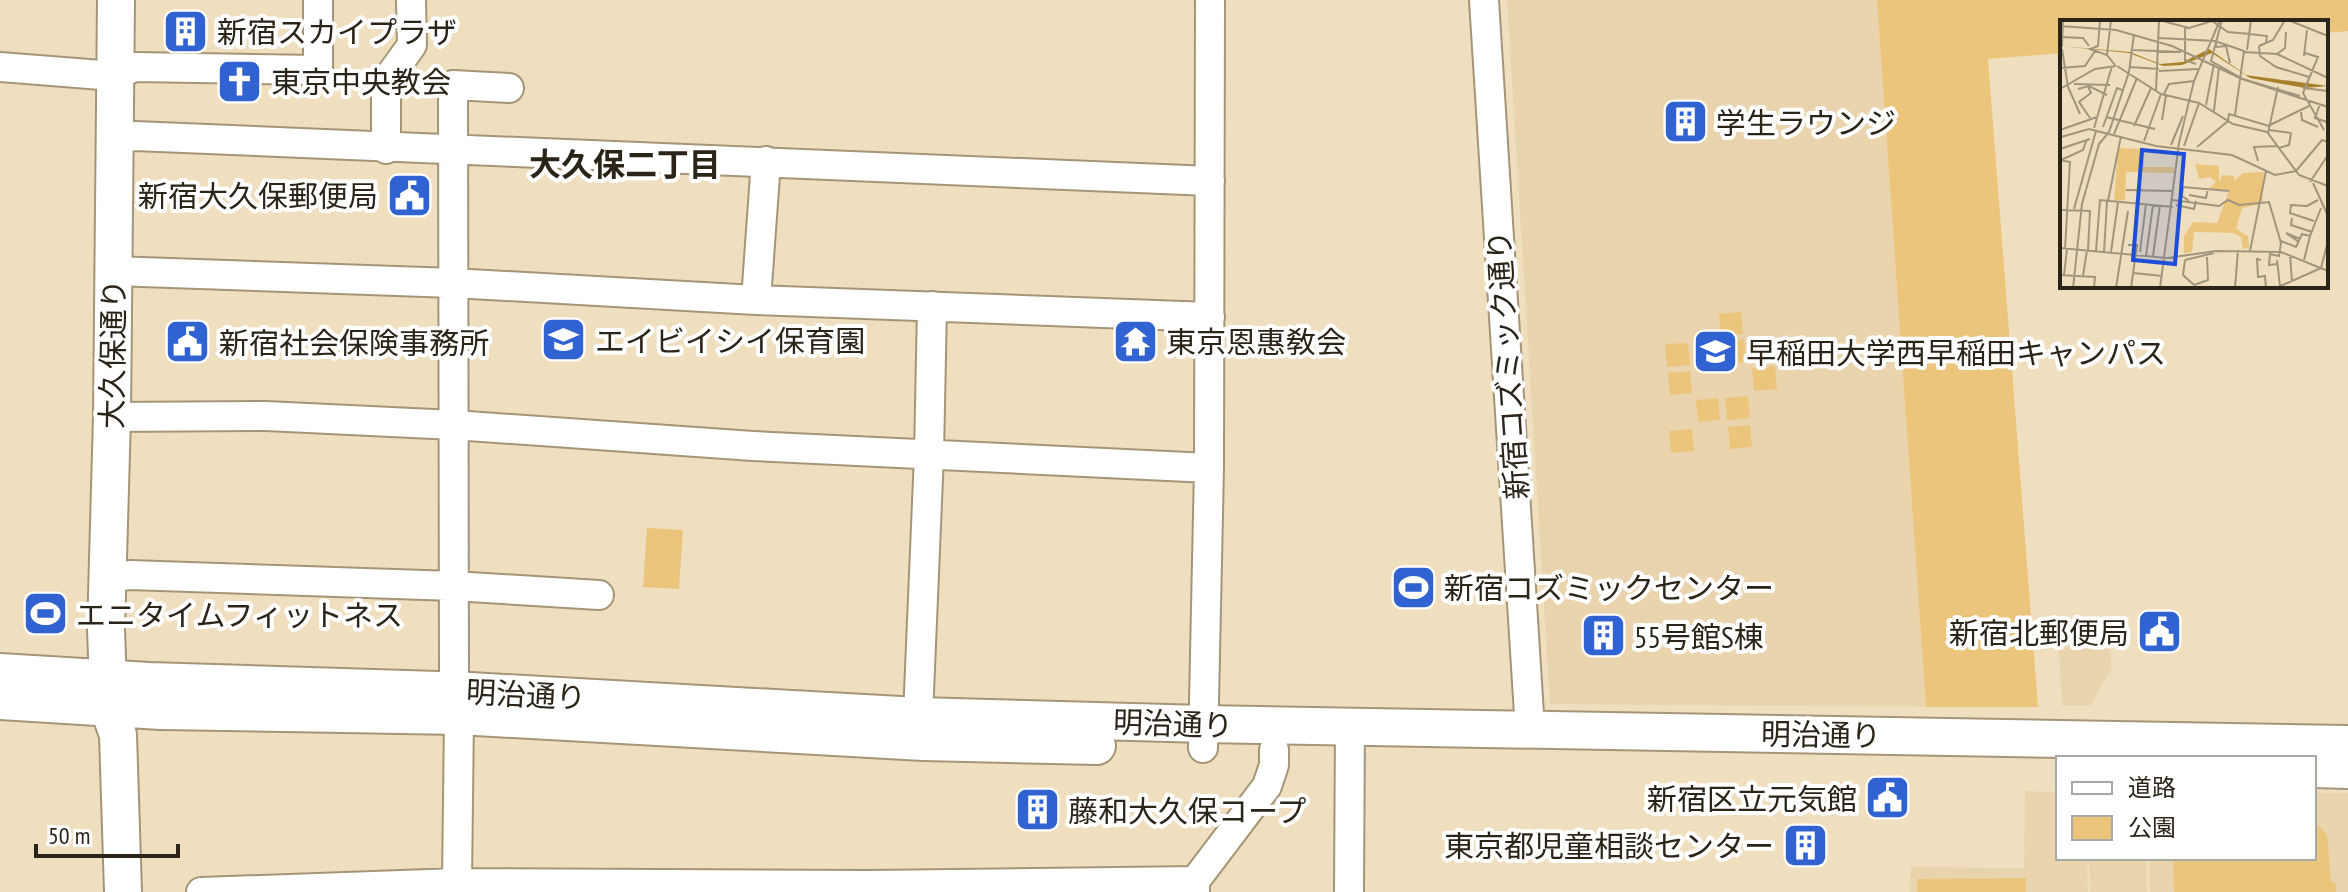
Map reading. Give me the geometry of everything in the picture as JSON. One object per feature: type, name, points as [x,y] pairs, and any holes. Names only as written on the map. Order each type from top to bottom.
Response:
[{"type":"main road","name":"大久保通り","points":[[109,892],[103,733],[108,694],[116,0]]},
{"type":"main road","name":"明治通り","points":[[0,672],[108,694]]},
{"type":"main road","name":"大久保通り","points":[[108,694],[118,735],[123,892]]},
{"type":"main road","name":"明治通り","points":[[0,701],[108,694],[918,716],[1203,736],[1274,750],[1349,739],[1530,730],[2348,744]]},
{"type":"main road","name":"明治通り","points":[[458,703],[923,742],[1203,736],[1349,739],[1564,753],[2056,764]]},
{"type":"main road","points":[[2316,769],[2348,770]]},
{"type":"street","points":[[0,67],[114,76],[135,67],[318,70],[318,0]]},
{"type":"street","points":[[386,149],[386,81],[412,45],[411,0]]},
{"type":"street","points":[[1203,736],[1208,628],[1210,0]]},
{"type":"street","name":"新宿コズミック通り","points":[[1484,0],[1530,730]]},
{"type":"street","points":[[457,883],[453,85],[509,88]]},
{"type":"street","points":[[114,140],[135,136],[386,149],[766,161],[1210,181]]},
{"type":"street","points":[[756,300],[766,161]]},
{"type":"street","points":[[113,271],[1210,317]]},
{"type":"street","points":[[918,716],[932,306]]},
{"type":"street","points":[[112,417],[266,416],[929,455],[1209,468]]},
{"type":"street","points":[[108,578],[130,575],[454,586],[599,595]]},
{"type":"street","points":[[1349,739],[1349,892]]},
{"type":"street","points":[[201,892],[457,883],[1195,886],[1267,786],[1274,765],[1274,750]]},
{"type":"shaded area","name":"早稲田大学西早稲田キャンパス","points":[[1507,0],[1877,0],[1926,707],[1550,704]]},
{"type":"shaded area","points":[[2111,629],[2111,669],[2090,706],[2062,706],[2058,631]]},
{"type":"shaded area","points":[[2025,791],[2056,792],[2056,860],[2087,860],[2088,892],[1910,892],[1911,867],[2024,868]]},
{"type":"shaded area","points":[[2316,793],[2348,793],[2348,892],[2150,892],[2149,860],[2316,860]]},
{"type":"shaded area","points":[[2089,860],[2146,860],[2147,892],[2090,892]]},
{"type":"green space","points":[[1877,0],[2348,0],[2348,31],[2328,33],[2328,20],[2060,20],[2060,53],[1988,59],[2038,707],[1926,707]]},
{"type":"green space","points":[[1741,312],[1743,334],[1721,336],[1719,314]]},
{"type":"green space","points":[[1744,339],[1746,362],[1724,364],[1722,341]]},
{"type":"green space","points":[[1688,343],[1690,365],[1667,367],[1665,344]]},
{"type":"green space","points":[[1775,366],[1777,389],[1754,391],[1752,368]]},
{"type":"green space","points":[[1690,371],[1692,393],[1670,395],[1668,373]]},
{"type":"green space","points":[[1748,396],[1750,418],[1727,420],[1725,398]]},
{"type":"green space","points":[[1718,398],[1720,420],[1698,422],[1696,400]]},
{"type":"green space","points":[[1750,425],[1752,447],[1730,449],[1728,427]]},
{"type":"green space","points":[[1692,429],[1694,451],[1671,453],[1669,431]]},
{"type":"green space","points":[[647,528],[683,530],[679,589],[643,587]]},
{"type":"green space","points":[[2316,823],[2327,835],[2331,882],[2335,882],[2336,892],[2174,892],[2173,860],[2316,860]]},
{"type":"green space","points":[[2026,878],[2026,892],[1917,892],[1917,879]]},
{"type":"place","name":"新宿スカイプラザ","points":[[186,31]]},
{"type":"place","name":"東京中央教会","points":[[240,81]]},
{"type":"place","name":"学生ラウンジ","points":[[1685,122]]},
{"type":"place","name":"新宿大久保郵便局","points":[[409,195]]},
{"type":"place","name":"エイビイシイ保育園","points":[[564,340]]},
{"type":"place","name":"東京恩惠敎会","points":[[1135,341]]},
{"type":"place","name":"新宿社会保険事務所","points":[[188,342]]},
{"type":"place","name":"早稲田大学西早稲田キャンパス","points":[[1715,352]]},
{"type":"place","name":"新宿コズミックセンター","points":[[1413,587]]},
{"type":"place","name":"エニタイムフィットネス","points":[[45,614]]},
{"type":"place","name":"新宿北郵便局","points":[[2160,632]]},
{"type":"place","name":"55号館S棟","points":[[1603,636]]},
{"type":"place","name":"新宿区立元気館","points":[[1888,798]]},
{"type":"place","name":"藤和大久保コープ","points":[[1037,810]]},
{"type":"place","name":"東京都児童相談センター","points":[[1805,845]]},
{"type":"district","name":"大久保二丁目","points":[[625,164]]}]
